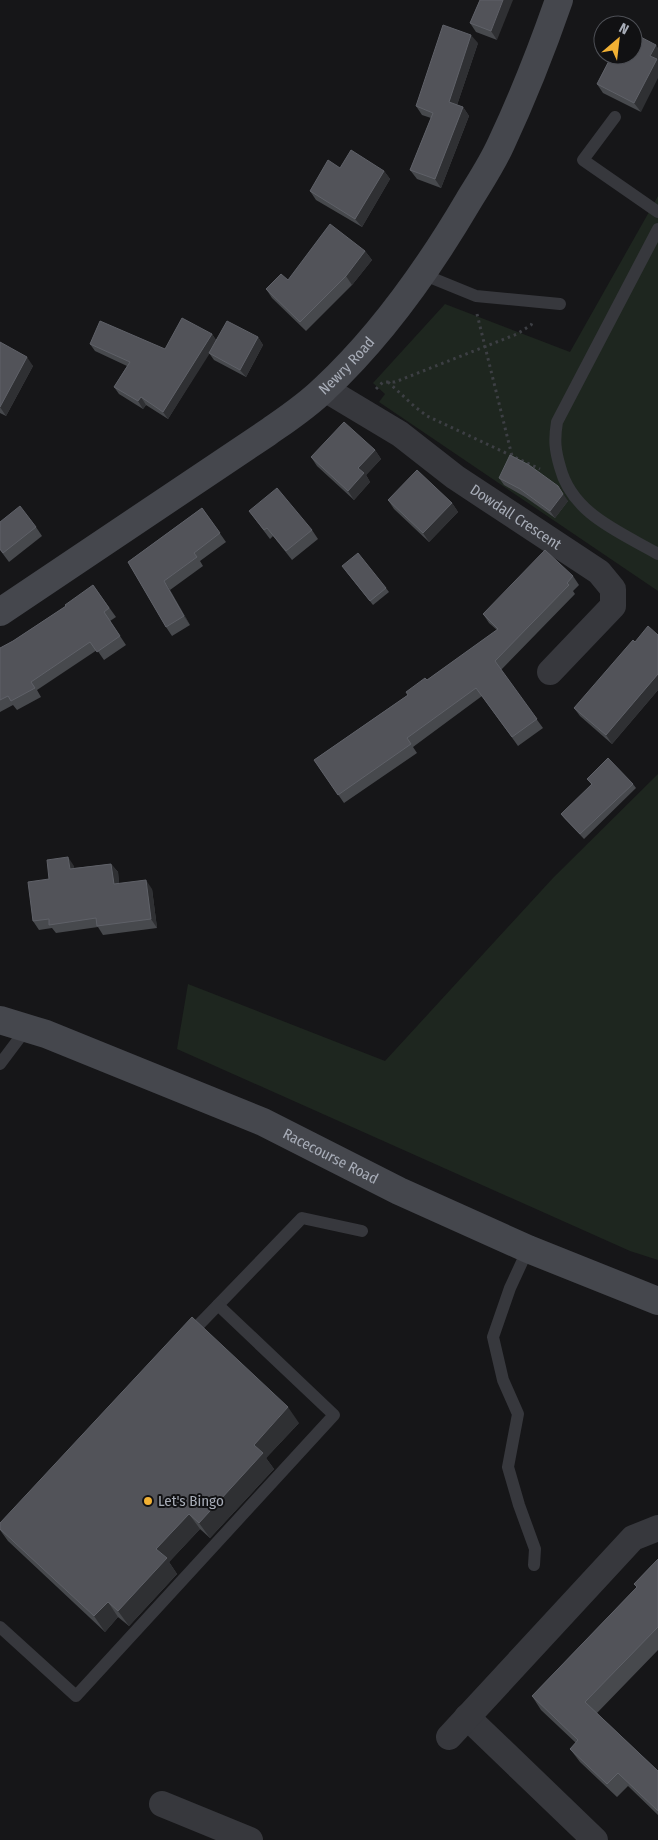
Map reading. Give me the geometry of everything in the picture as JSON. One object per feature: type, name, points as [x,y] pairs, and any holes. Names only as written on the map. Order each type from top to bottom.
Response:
[{"type":"main road","name":"Newry Road","points":[[0,612],[268,434],[300,410],[324,389],[392,315],[448,236],[501,146],[540,55],[559,0]]},
{"type":"main road","name":"Racecourse Road","points":[[0,1020],[46,1034],[262,1122],[399,1191],[528,1249],[658,1301]]},
{"type":"street","name":"Dowdall Crescent","points":[[324,389],[400,434],[455,477],[599,572],[613,589],[613,606],[550,672]]},
{"type":"street","points":[[449,1738],[632,1538],[658,1528]]},
{"type":"street","points":[[467,1717],[595,1840]]},
{"type":"street","points":[[162,1804],[250,1840]]},
{"type":"lane","points":[[615,116],[583,160],[658,212]]},
{"type":"lane","points":[[658,229],[557,422],[554,440],[563,479],[568,490],[583,508],[601,522],[658,554]]},
{"type":"lane","points":[[422,274],[476,296],[560,304]]},
{"type":"lane","points":[[0,1064],[28,1028]]},
{"type":"lane","points":[[177,1348],[302,1218],[362,1231]]},
{"type":"lane","points":[[528,1249],[510,1288],[493,1337],[503,1380],[518,1414],[508,1467],[535,1549],[534,1565]]},
{"type":"lane","points":[[0,1627],[76,1696],[334,1415],[218,1305]]},
{"type":"path","points":[[476,296],[477,318],[512,456]]},
{"type":"path","points":[[355,408],[383,382],[395,382],[517,334],[531,325],[543,302]]},
{"type":"path","points":[[388,382],[427,416],[563,479]]},
{"type":"shaded area","points":[[658,196],[658,591],[379,402],[385,394],[373,383],[445,304],[570,352]]},
{"type":"shaded area","points":[[658,774],[658,1260],[630,1251],[177,1049],[188,984],[385,1061],[553,878]]},
{"type":"building","points":[[480,0],[503,0],[491,31],[470,23]]},
{"type":"building","points":[[443,25],[471,35],[449,102],[463,107],[435,179],[410,170],[433,113],[416,106]]},
{"type":"building","points":[[643,38],[656,45],[650,56],[657,59],[634,103],[597,84],[607,65],[643,65]]},
{"type":"building","points":[[351,150],[384,171],[355,219],[310,191],[328,160],[340,168]]},
{"type":"building","points":[[330,224],[365,251],[346,276],[300,322],[266,289],[281,274],[288,280]]},
{"type":"building","points":[[182,318],[212,334],[163,412],[141,397],[138,401],[114,387],[130,362],[90,344],[100,321],[165,349]]},
{"type":"building","points":[[227,321],[258,337],[240,370],[209,353]]},
{"type":"building","points":[[0,342],[27,357],[0,407]]},
{"type":"building","points":[[344,422],[375,450],[358,468],[364,473],[348,491],[311,457]]},
{"type":"building","points":[[510,455],[529,465],[558,486],[563,494],[550,511],[520,489],[499,478]]},
{"type":"building","points":[[417,470],[452,503],[423,533],[388,500]]},
{"type":"building","points":[[277,488],[312,530],[286,551],[267,528],[264,530],[249,511]]},
{"type":"building","points":[[20,506],[36,527],[3,553],[0,549],[0,522]]},
{"type":"building","points":[[202,508],[220,533],[194,553],[197,557],[164,581],[184,616],[166,627],[128,562]]},
{"type":"building","points":[[545,550],[573,576],[567,583],[569,585],[495,661],[537,719],[512,737],[476,688],[407,738],[411,744],[338,795],[314,760],[408,695],[406,692],[425,678],[427,680],[498,629],[483,614]]},
{"type":"building","points":[[358,553],[386,588],[370,601],[342,566]]},
{"type":"building","points":[[93,585],[109,608],[104,612],[120,636],[97,652],[90,642],[31,682],[35,688],[11,701],[8,696],[0,700],[0,648],[66,606]]},
{"type":"building","points":[[648,626],[658,635],[658,674],[606,735],[574,708],[633,640],[635,642]]},
{"type":"building","points":[[608,758],[633,784],[580,834],[561,814],[592,784],[587,779]]},
{"type":"building","points":[[68,857],[70,869],[111,864],[114,884],[146,880],[151,919],[97,926],[96,918],[49,925],[49,919],[33,921],[28,882],[49,879],[47,860]]},
{"type":"building","name":"Let's Bingo","points":[[192,1317],[288,1407],[254,1445],[263,1453],[199,1523],[189,1514],[156,1549],[167,1558],[118,1611],[108,1602],[94,1616],[0,1529],[0,1523]]},
{"type":"building","points":[[658,1559],[658,1627],[585,1702],[658,1771],[658,1811],[618,1773],[607,1784],[570,1749],[578,1740],[532,1696],[637,1587],[634,1584]]},
{"type":"place","name":"Let's Bingo","points":[[148,1501]]}]
